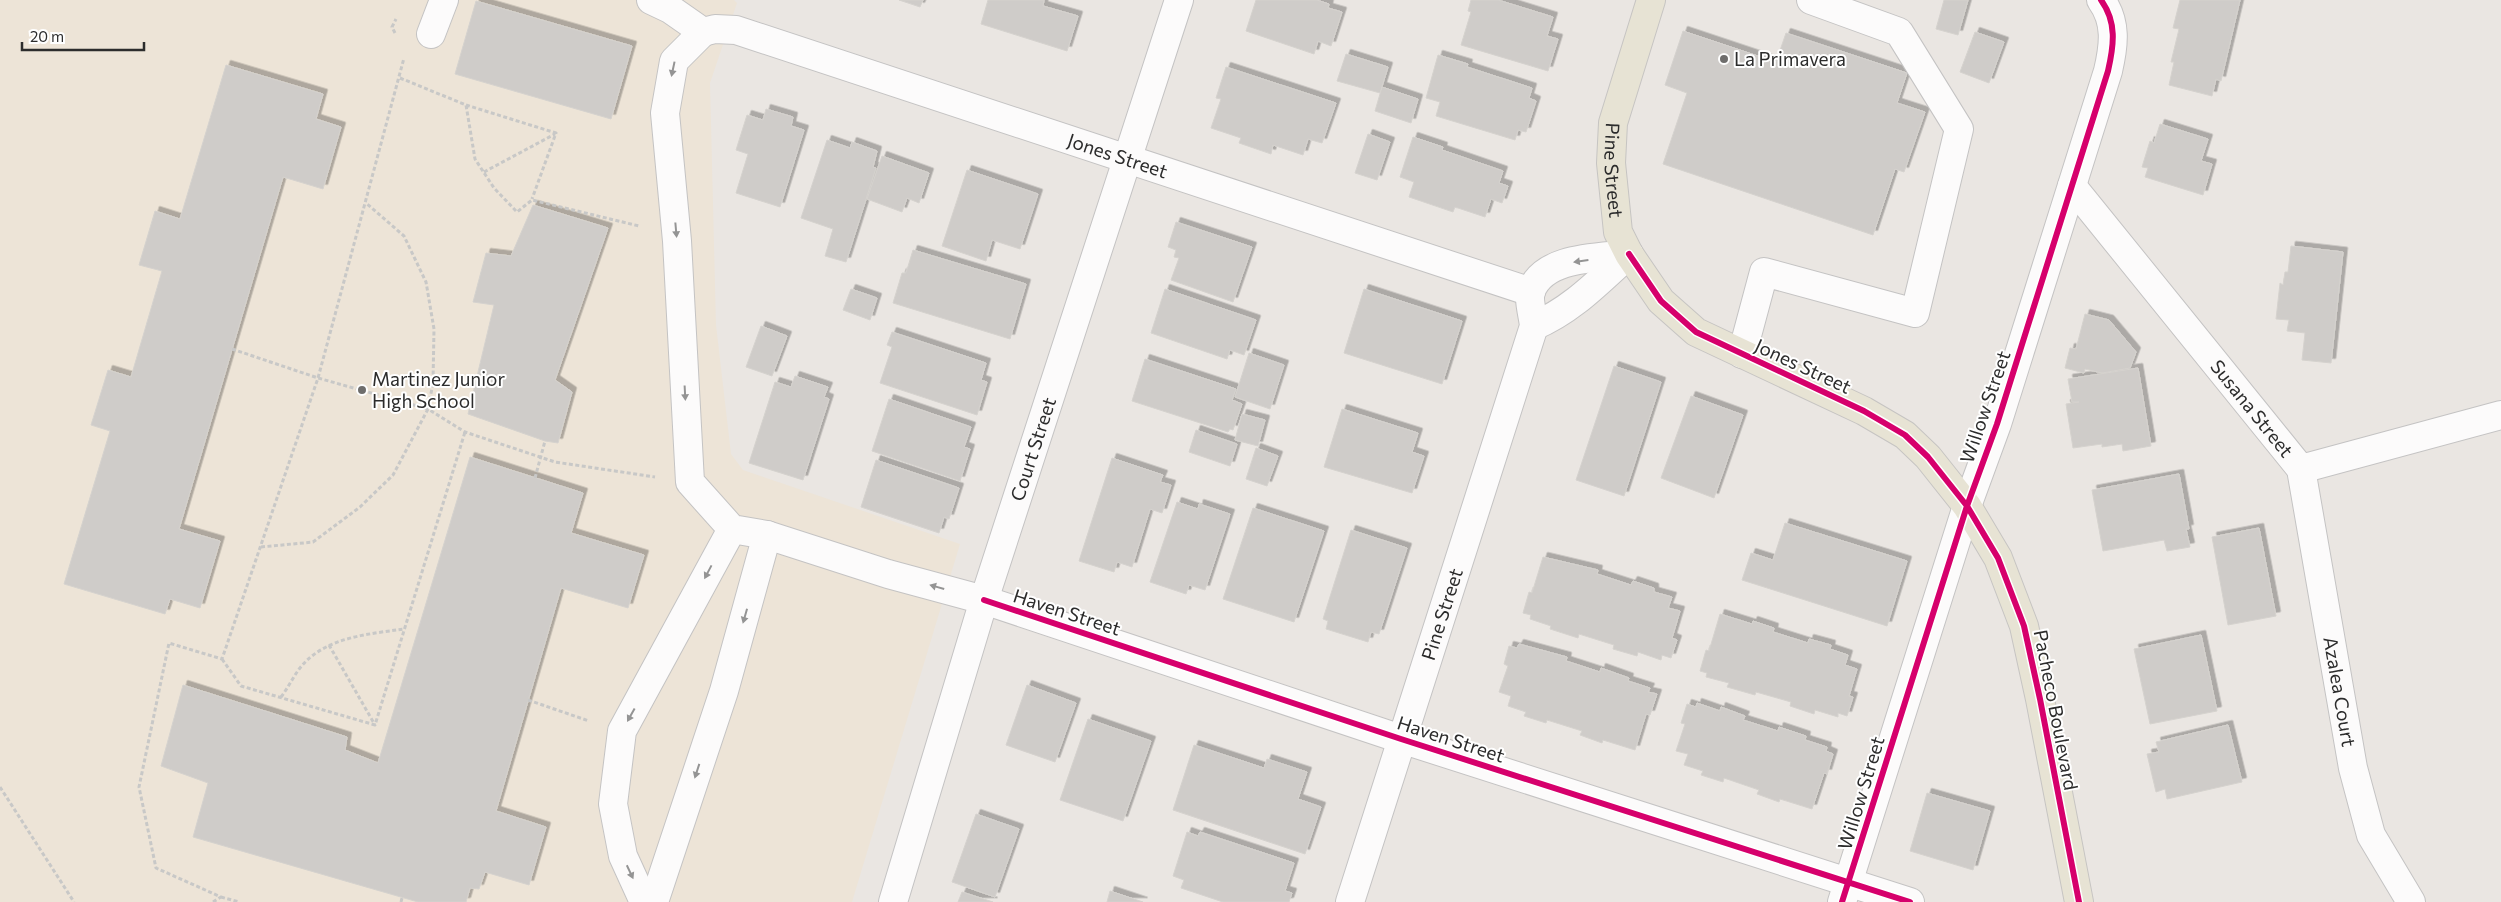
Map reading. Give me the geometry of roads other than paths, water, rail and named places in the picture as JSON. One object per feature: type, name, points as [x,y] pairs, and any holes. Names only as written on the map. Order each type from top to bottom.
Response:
[{"type":"main road","name":"Pine Street","points":[[1629,254],[1618,232],[1611,163],[1613,123],[1651,0]]},
{"type":"main road","name":"Jones Street","points":[[1629,254],[1661,301],[1696,332],[1864,411],[1905,435],[1928,457],[1967,506]]},
{"type":"main road","name":"Pacheco Boulevard","points":[[1967,506],[1998,558],[2024,626],[2079,902]]},
{"type":"street","points":[[431,34],[444,0]]},
{"type":"street","points":[[644,902],[623,856],[613,804],[622,731],[732,529],[690,482],[677,241],[665,113],[674,61],[703,32],[670,9],[651,0]]},
{"type":"street","name":"Court Street","points":[[893,902],[984,600],[1179,0]]},
{"type":"street","points":[[1742,354],[1764,272],[1915,313],[1959,129],[1899,32],[1812,0]]},
{"type":"street","name":"Willow Street","points":[[1846,892],[1967,506],[1997,424],[2113,50],[2113,27],[2103,3]]},
{"type":"street","name":"Jones Street","points":[[703,32],[715,29],[736,30],[1531,292]]},
{"type":"street","name":"Susana Street","points":[[2072,186],[2301,470],[2501,415]]},
{"type":"street","points":[[1531,292],[1542,275],[1562,264],[1629,254]]},
{"type":"street","points":[[1534,326],[1556,316],[1584,295],[1629,254]]},
{"type":"street","name":"Pine Street","points":[[1350,902],[1534,326],[1531,292]]},
{"type":"street","name":"Azalea Court","points":[[2301,470],[2353,768],[2371,835],[2411,902]]},
{"type":"street","name":"Haven Street","points":[[732,529],[767,535],[888,574],[984,600],[1401,739],[1846,892],[1910,902]]},
{"type":"street","points":[[654,902],[724,691],[767,535]]},
{"type":"place","name":"La Primavera","points":[[1724,59]]},
{"type":"place","name":"Martinez Junior High School","points":[[362,390]]}]
